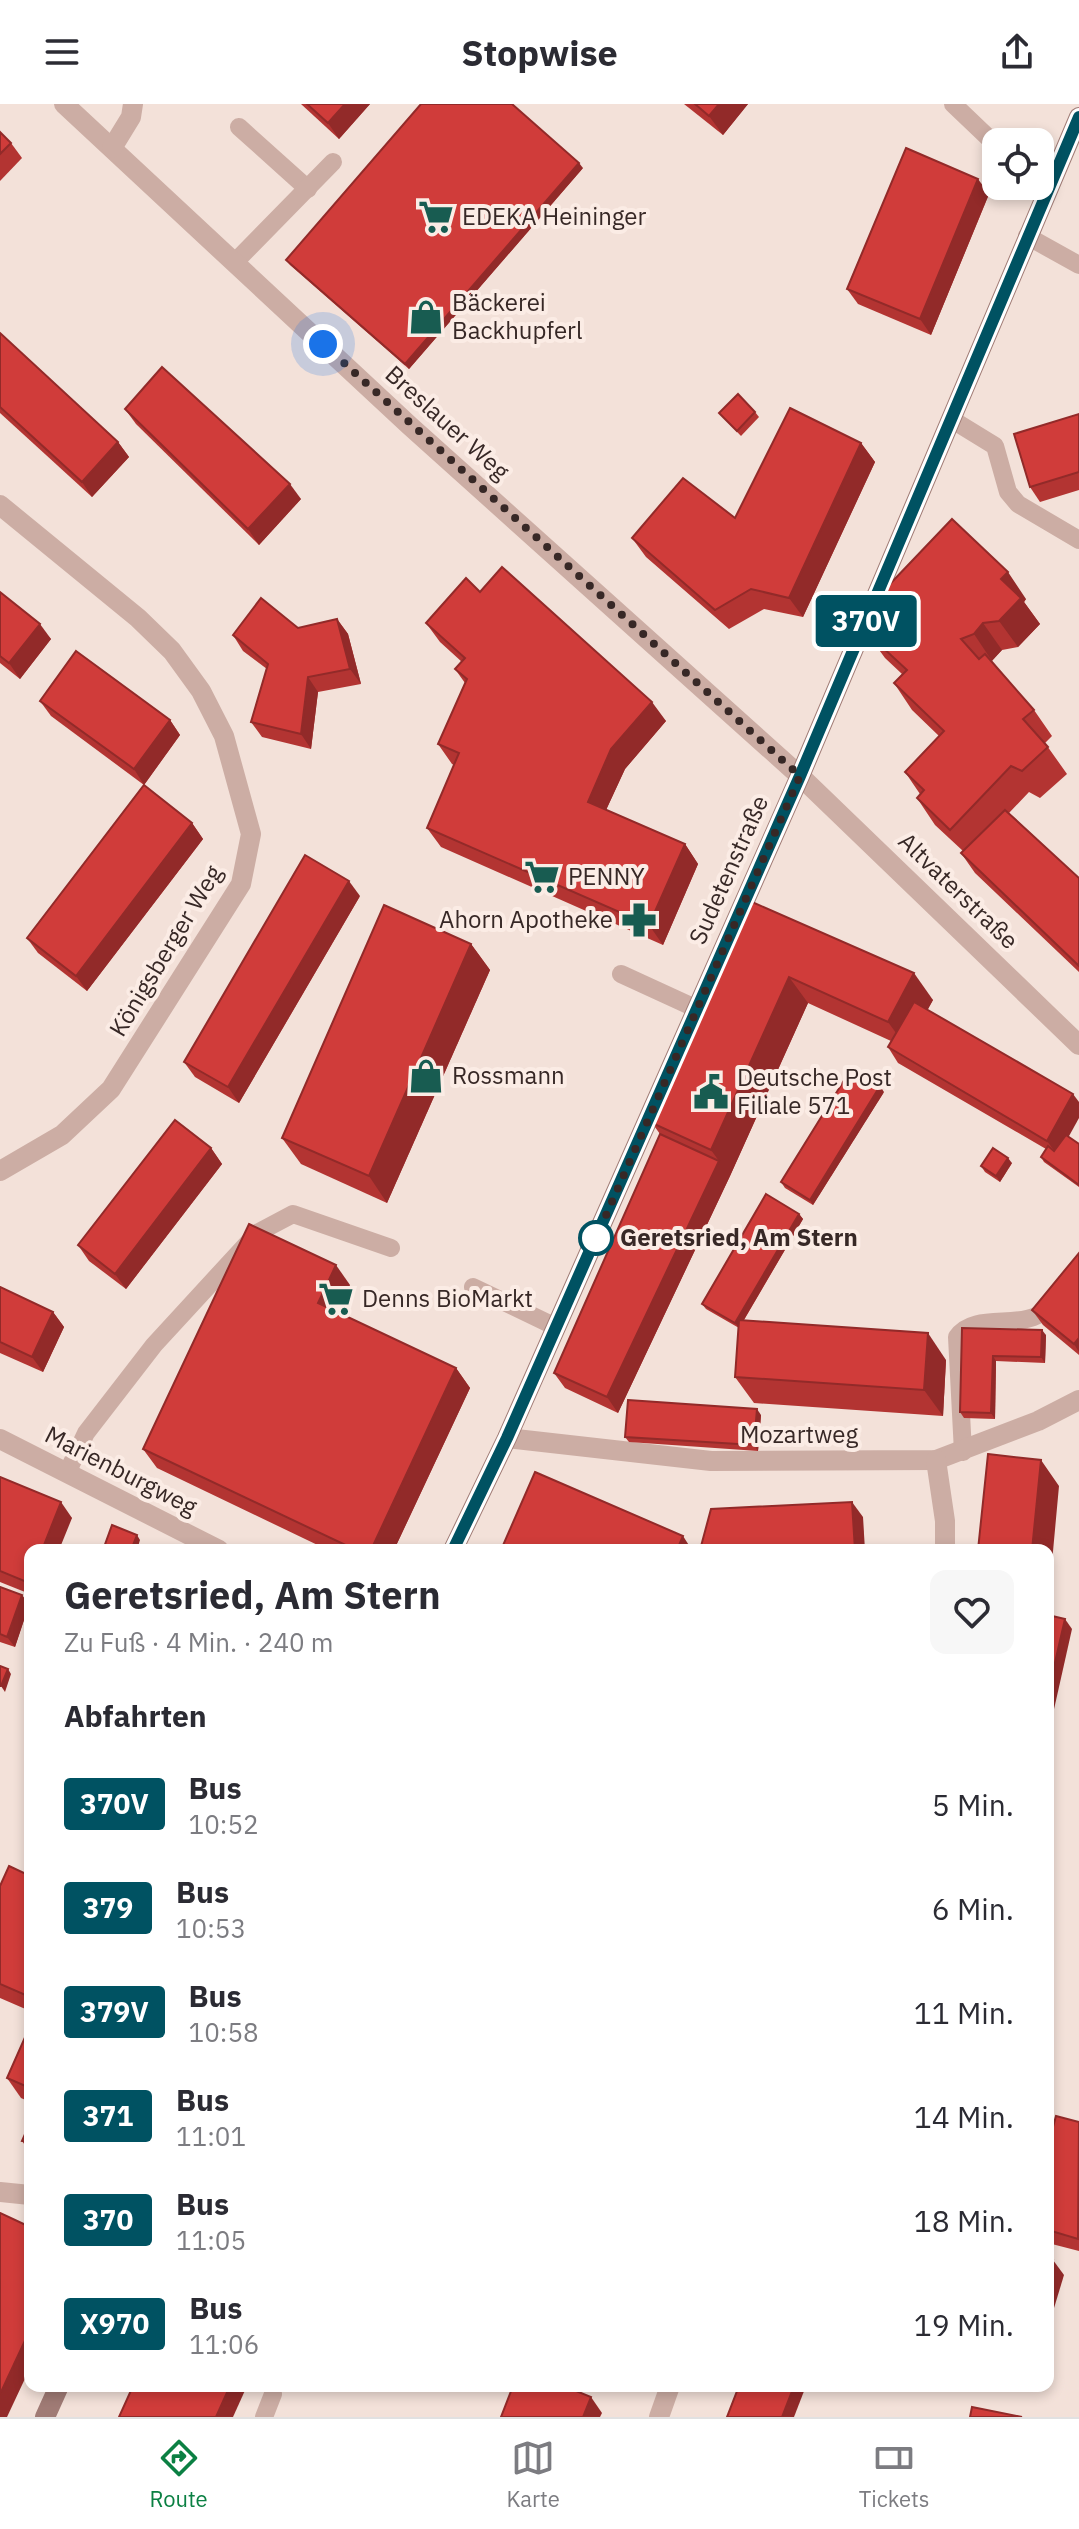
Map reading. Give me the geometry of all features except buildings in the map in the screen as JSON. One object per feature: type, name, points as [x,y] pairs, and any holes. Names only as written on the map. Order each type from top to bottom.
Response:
[{"type":"street","name":"Breslauer Weg","points":[[64,104],[410,426],[800,776]]},
{"type":"street","points":[[112,148],[131,117],[133,104]]},
{"type":"street","name":"Sudetenstraße","points":[[1054,167],[1079,117]]},
{"type":"street","name":"Sudetenstraße","points":[[456,1544],[507,1438],[800,776],[1039,200]]},
{"type":"street","name":"Königsberger Weg","points":[[0,505],[138,618],[172,651],[201,691],[224,736],[251,834],[241,884],[111,1089],[62,1135],[0,1171]]},
{"type":"street","name":"Altvaterstraße","points":[[800,776],[1079,1045]]},
{"type":"street","name":"Mozartweg","points":[[507,1438],[711,1461],[936,1460],[963,1452],[1079,1400]]},
{"type":"street","name":"Marienburgweg","points":[[0,1439],[207,1544]]},
{"type":"street","points":[[936,1460],[945,1521],[945,1544]]},
{"type":"street","points":[[0,2192],[24,2194]]},
{"type":"street","points":[[45,2417],[56,2392]]},
{"type":"street","points":[[659,2417],[668,2392]]},
{"type":"lane","points":[[953,104],[982,132]]},
{"type":"lane","points":[[239,127],[308,189]]},
{"type":"lane","points":[[235,262],[333,162]]},
{"type":"lane","points":[[1027,236],[1079,265]]},
{"type":"lane","points":[[951,419],[995,446],[1008,492],[1018,504],[1079,540]]},
{"type":"lane","points":[[621,974],[695,1008]]},
{"type":"lane","points":[[67,1473],[86,1433],[154,1345],[257,1233],[293,1214],[391,1248]]},
{"type":"lane","points":[[963,1452],[957,1337],[971,1326],[1033,1318],[1079,1269]]},
{"type":"lane","points":[[473,1287],[556,1327]]},
{"type":"lane","points":[[264,2417],[273,2394]]},
{"type":"bus line","name":"370V","points":[[456,1544],[507,1438],[800,776],[1079,117]]},
{"type":"place","name":"EDEKA Heininger","points":[[436,217]]},
{"type":"place","name":"Bäckerei Backhupferl","points":[[426,317]]},
{"type":"place","name":"PENNY","points":[[542,877]]},
{"type":"place","name":"Ahorn Apotheke","points":[[639,920]]},
{"type":"place","name":"Rossmann","points":[[426,1076]]},
{"type":"place","name":"Deutsche Post Filiale 571","points":[[711,1092]]},
{"type":"place","name":"Geretsried, Am Stern","points":[[596,1238]]},
{"type":"place","name":"Denns BioMarkt","points":[[336,1299]]},
{"type":"route","points":[[323,344],[800,776],[596,1238]]}]
